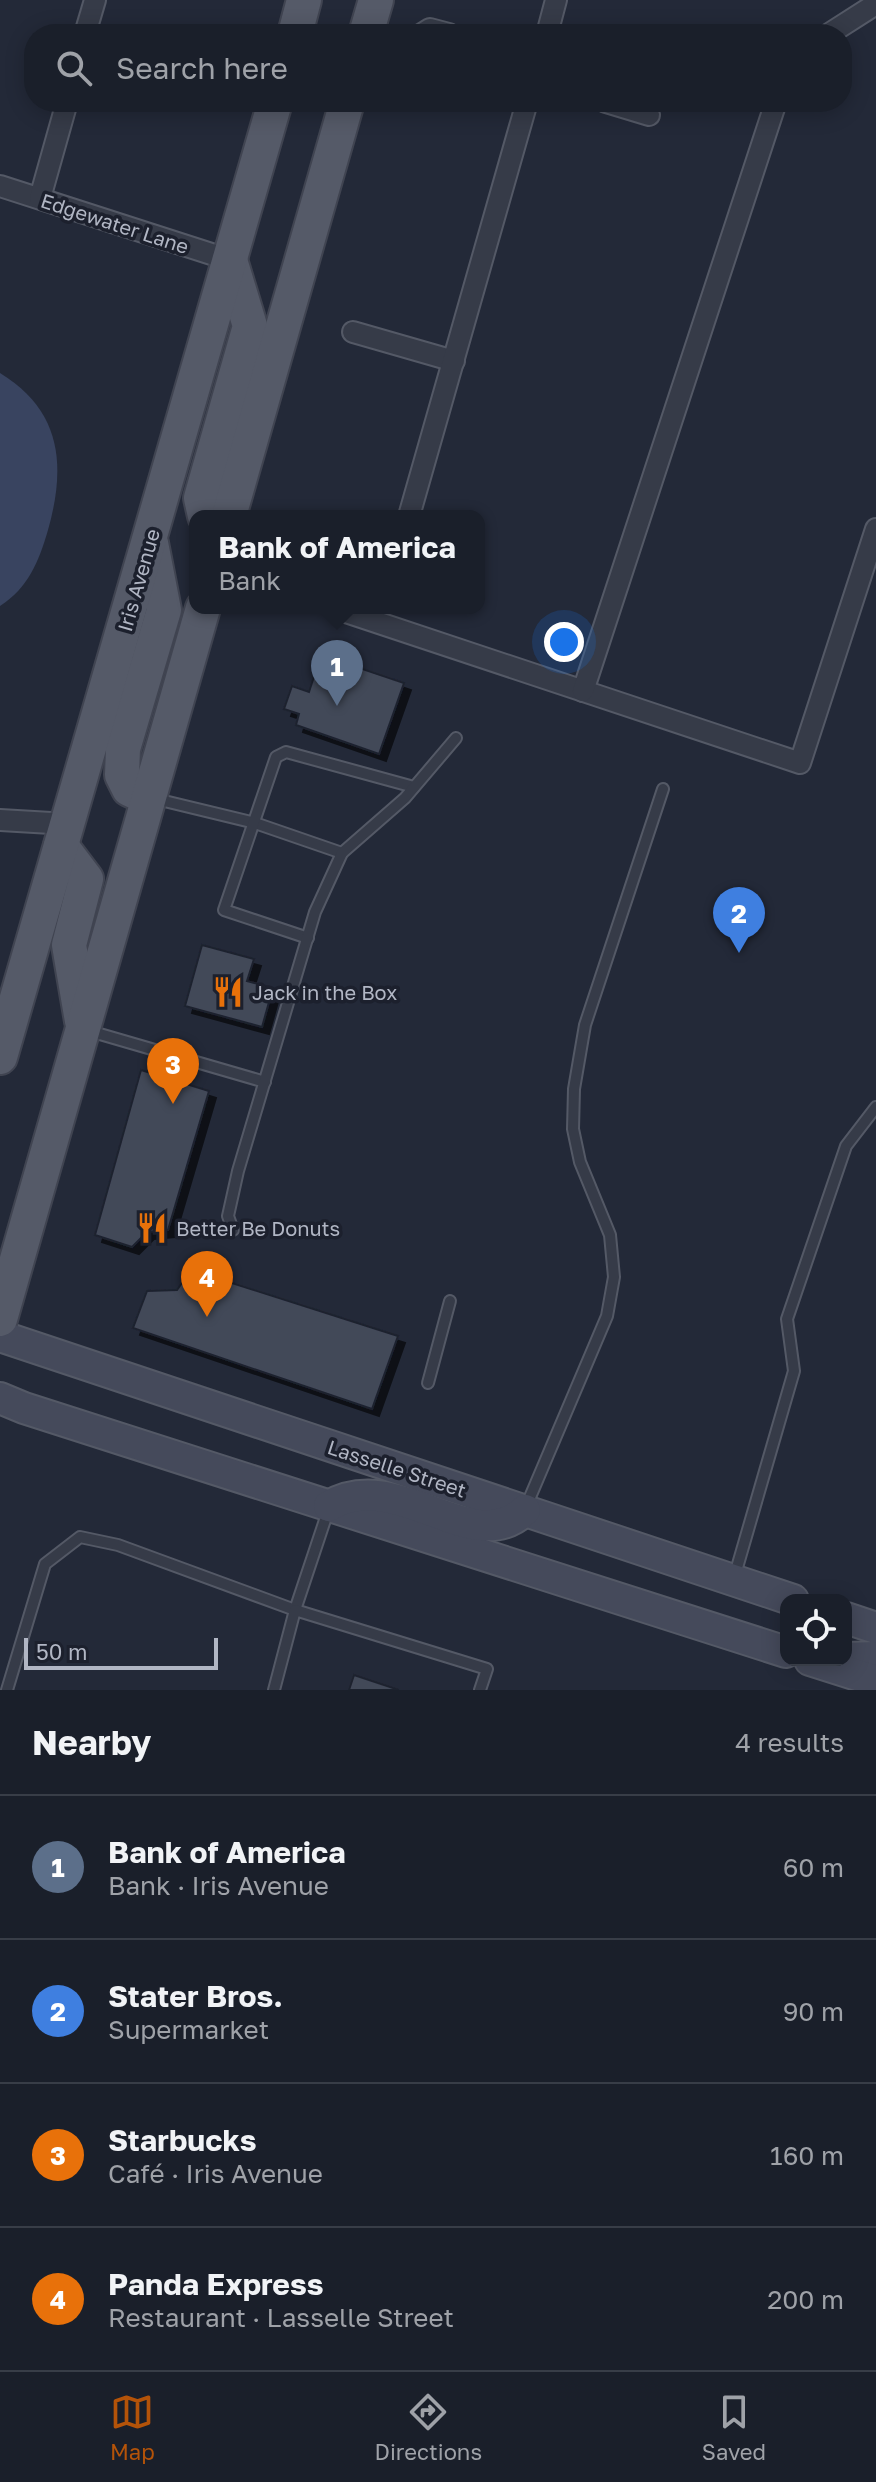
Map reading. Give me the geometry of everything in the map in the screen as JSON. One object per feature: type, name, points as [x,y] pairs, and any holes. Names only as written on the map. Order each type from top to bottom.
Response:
[{"type":"main road","points":[[298,24],[304,0]]},
{"type":"main road","name":"Iris Avenue","points":[[0,1057],[272,112]]},
{"type":"main road","points":[[231,510],[344,112]]},
{"type":"main road","points":[[204,510],[201,498],[250,326],[230,260]]},
{"type":"main road","points":[[148,798],[129,789],[122,775],[123,749],[164,610],[150,539]]},
{"type":"main road","points":[[0,1319],[201,614]]},
{"type":"main road","points":[[64,835],[86,879],[69,945],[84,1029]]},
{"type":"main road","name":"Lasselle Street","points":[[0,1336],[780,1596]]},
{"type":"main road","points":[[0,1398],[780,1650]]},
{"type":"main road","points":[[329,1506],[357,1495],[381,1494],[460,1520],[489,1526],[512,1523],[525,1510]]},
{"type":"main road","points":[[852,1620],[876,1628]]},
{"type":"main road","points":[[852,1658],[876,1657]]},
{"type":"main road","points":[[829,1666],[876,1681]]},
{"type":"street","points":[[88,24],[95,0]]},
{"type":"street","points":[[550,24],[556,0]]},
{"type":"street","points":[[845,24],[876,4]]},
{"type":"street","points":[[40,198],[64,112]]},
{"type":"street","points":[[411,510],[524,112]]},
{"type":"street","points":[[639,112],[649,115]]},
{"type":"street","points":[[583,691],[773,112]]},
{"type":"street","name":"Edgewater Lane","points":[[0,186],[230,260]]},
{"type":"street","points":[[353,332],[454,361]]},
{"type":"street","points":[[381,616],[583,691],[800,763],[876,529]]},
{"type":"street","points":[[0,820],[64,835]]},
{"type":"lane","points":[[233,1230],[228,1216],[265,1082],[308,938],[342,853],[414,787],[456,738]]},
{"type":"lane","points":[[308,938],[224,910],[276,757],[286,752],[414,787]]},
{"type":"lane","points":[[525,1510],[607,1316],[614,1277],[610,1235],[580,1162],[573,1129],[574,1089],[585,1025],[663,789]]},
{"type":"lane","points":[[148,798],[255,823],[342,853]]},
{"type":"lane","points":[[84,1029],[265,1082]]},
{"type":"lane","points":[[733,1580],[794,1371],[787,1319],[846,1146],[876,1107]]},
{"type":"lane","points":[[428,1383],[450,1301]]},
{"type":"lane","points":[[274,1690],[295,1610],[329,1506]]},
{"type":"lane","points":[[7,1690],[45,1564],[80,1537],[118,1545],[295,1610],[487,1669],[480,1690]]},
{"type":"water","points":[[0,373],[21,388],[47,422],[54,442],[57,484],[41,552],[25,582],[0,606]]},
{"type":"building","points":[[321,655],[404,683],[379,754],[296,725],[299,714],[284,709],[292,686],[309,692]]},
{"type":"building","points":[[202,945],[254,959],[247,981],[273,988],[262,1027],[185,1006]]},
{"type":"building","points":[[141,1070],[209,1091],[168,1230],[147,1232],[132,1247],[95,1235]]},
{"type":"building","points":[[191,1270],[398,1336],[372,1409],[133,1328],[147,1291],[177,1290]]},
{"type":"building","points":[[354,1675],[399,1690],[349,1690]]},
{"type":"place","name":"Bank of America","points":[[337,706]]},
{"type":"place","name":"Stater Bros.","points":[[739,953]]},
{"type":"place","name":"Jack in the Box","points":[[228,992]]},
{"type":"place","name":"Starbucks","points":[[173,1104]]},
{"type":"place","name":"Better Be Donuts","points":[[152,1228]]},
{"type":"place","name":"Panda Express","points":[[207,1317]]}]
